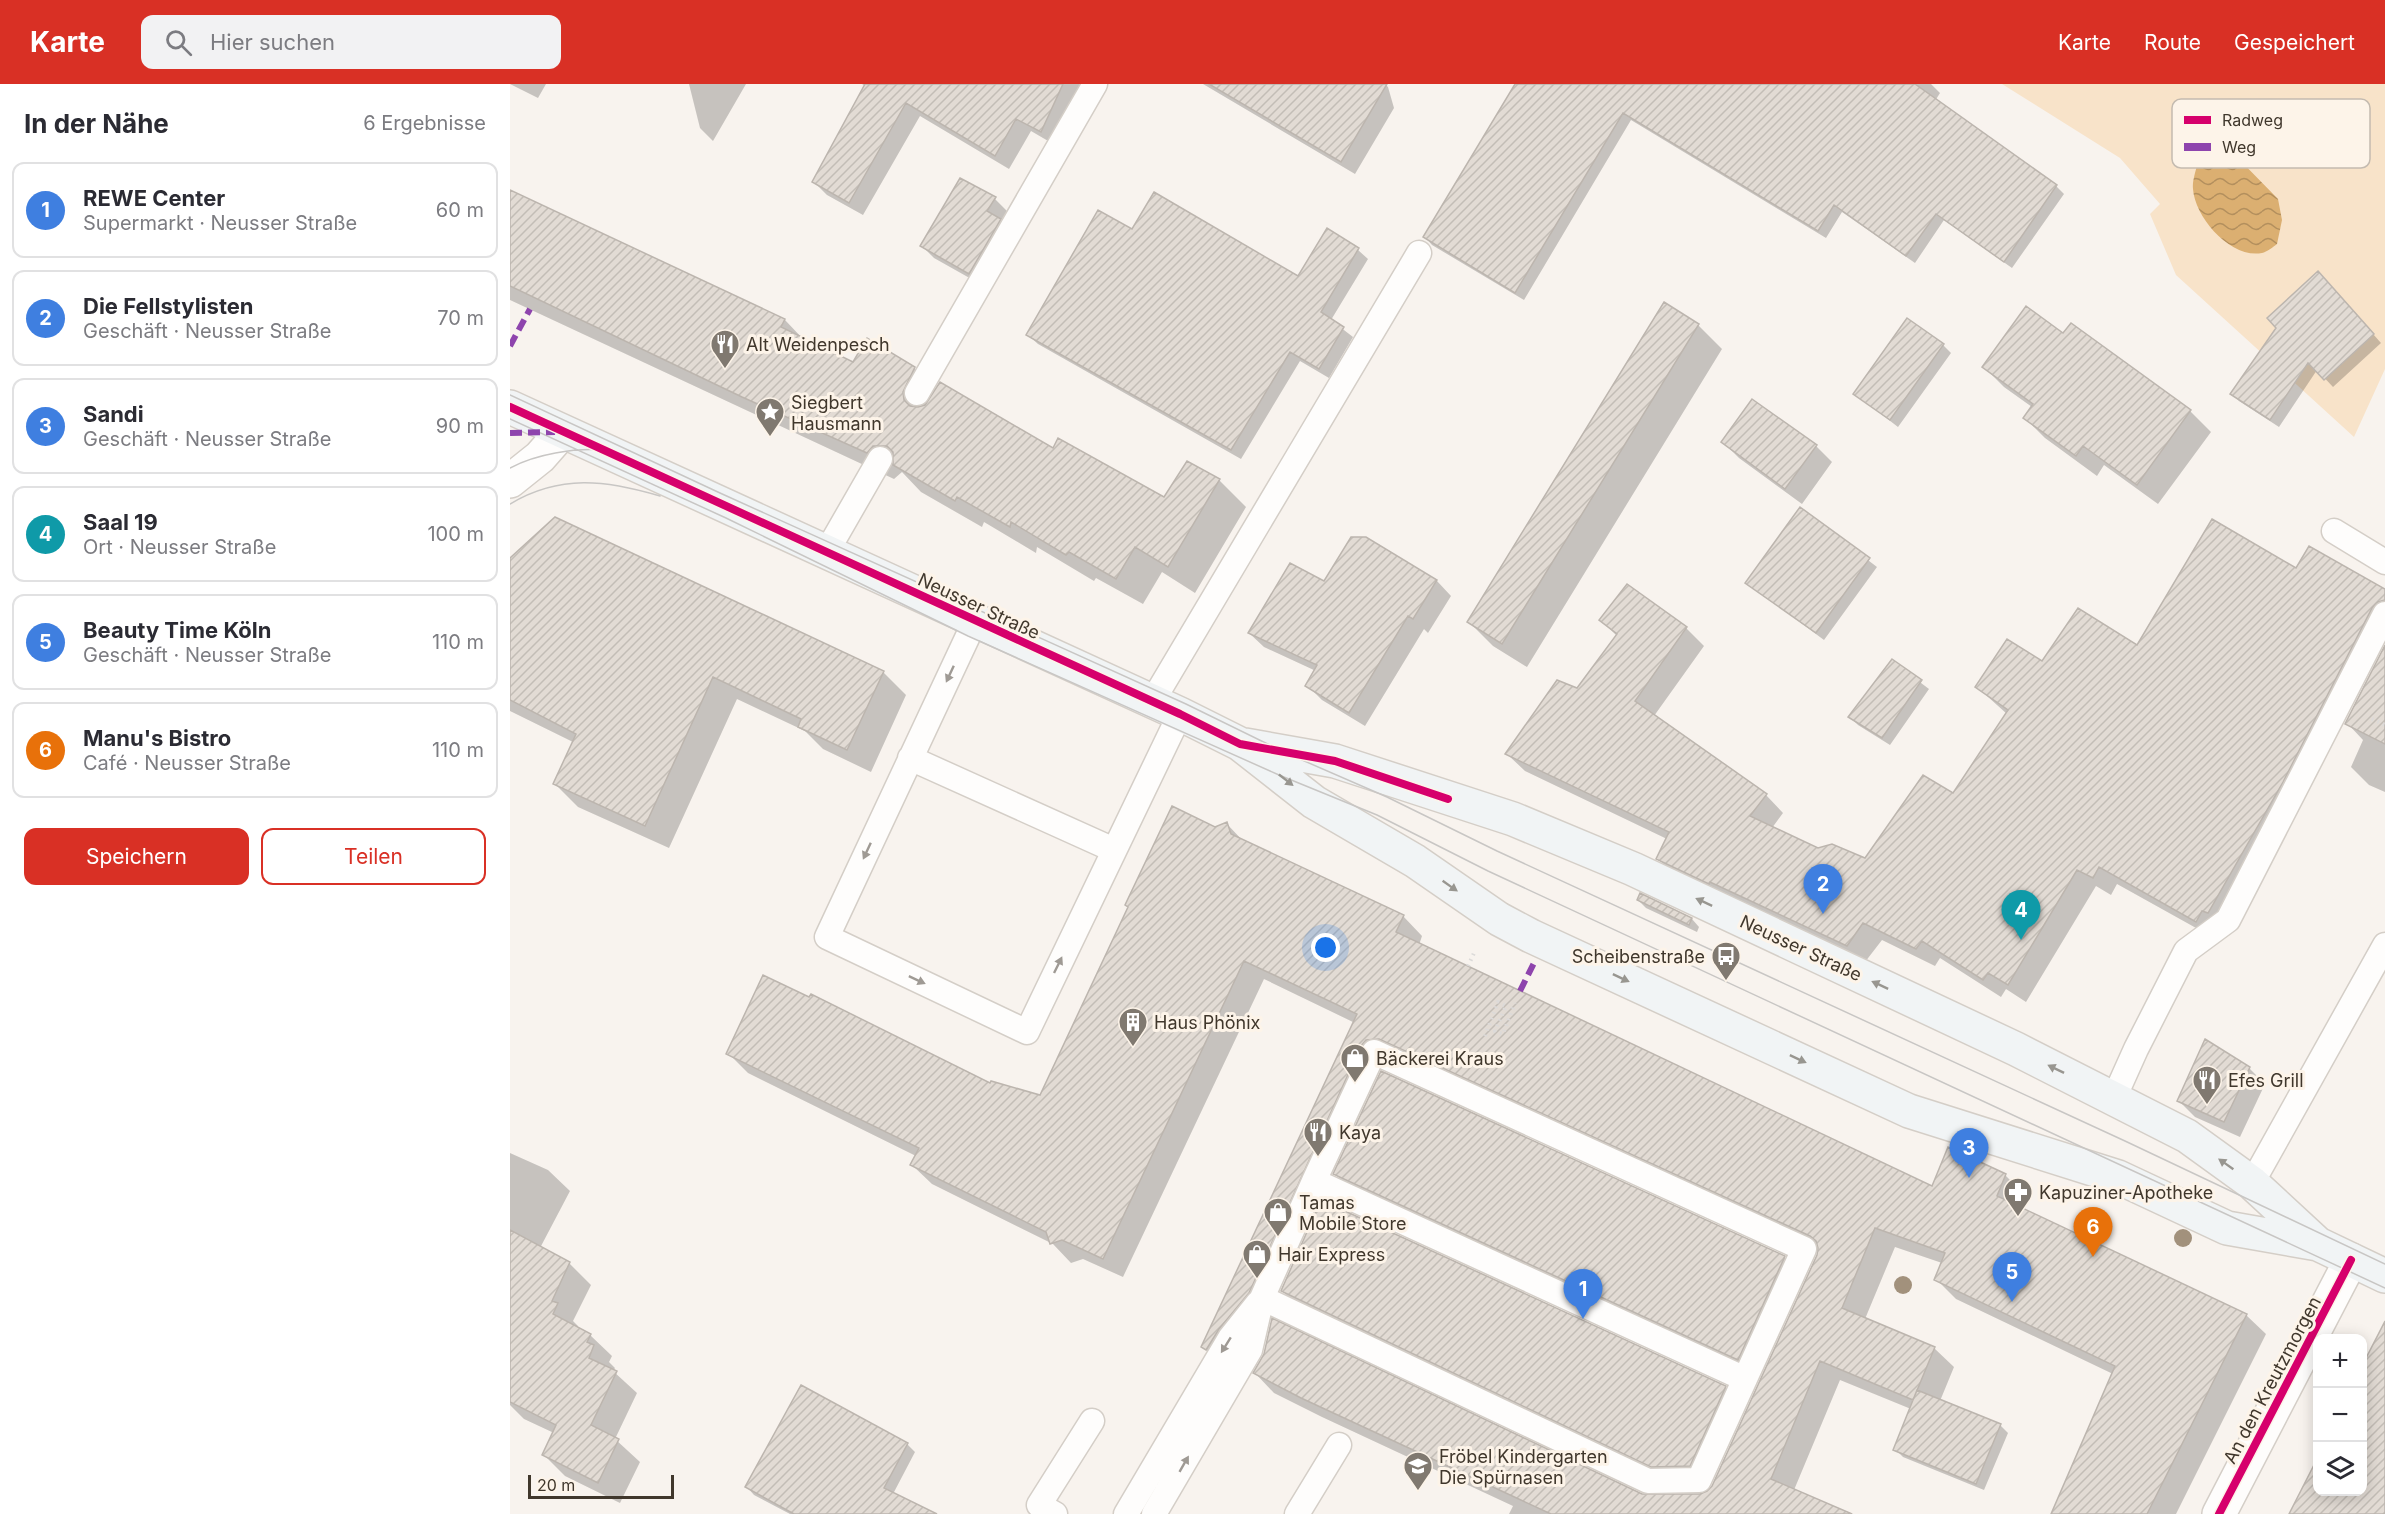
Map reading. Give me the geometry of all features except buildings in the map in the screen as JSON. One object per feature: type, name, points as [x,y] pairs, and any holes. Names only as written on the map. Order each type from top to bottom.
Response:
[{"type":"main road","name":"Neusser Straße","points":[[510,407],[1240,744],[1314,802],[1415,861],[1499,919],[1541,941],[1909,1111],[2118,1177],[2227,1228],[2318,1244],[2385,1276]]},
{"type":"main road","name":"Neusser Straße","points":[[1240,744],[1335,761],[1524,824],[1633,868],[2114,1098],[2187,1136],[2252,1183],[2318,1244]]},
{"type":"street","points":[[510,481],[540,457],[562,432]]},
{"type":"street","name":"An den Kreutzmorgen","points":[[2219,1514],[2351,1260]]},
{"type":"lane","points":[[917,393],[1095,84]]},
{"type":"lane","points":[[975,621],[827,937],[1027,1032],[1114,850],[1166,708],[1419,253]]},
{"type":"lane","points":[[826,553],[880,459]]},
{"type":"lane","points":[[2334,531],[2385,562]]},
{"type":"lane","points":[[2114,1098],[2186,951],[2228,920],[2385,614]]},
{"type":"lane","points":[[910,758],[1114,850]]},
{"type":"lane","points":[[2252,1183],[2385,945]]},
{"type":"lane","points":[[1154,1514],[1250,1350],[1262,1298],[1374,1052],[1804,1249],[1700,1480],[1648,1481],[1262,1298]]},
{"type":"lane","points":[[1314,1181],[1745,1379]]},
{"type":"lane","points":[[1126,1514],[1230,1338],[1262,1298]]},
{"type":"lane","points":[[1055,1514],[1039,1505],[1092,1421]]},
{"type":"lane","points":[[1297,1514],[1339,1445]]},
{"type":"path","points":[[1485,1036],[1498,1002],[1506,1006],[1495,1031],[1503,1034],[1515,1003]]},
{"type":"shaded area","points":[[2002,84],[2385,84],[2385,369],[2354,437],[2176,275],[2150,214],[2160,204],[2120,158]]},
{"type":"water","points":[[2196,168],[2248,168],[2278,199],[2282,220],[2277,244],[2266,252],[2250,253],[2238,250],[2227,243],[2208,224],[2200,212],[2193,189]]},
{"type":"tram line","points":[[510,395],[720,493],[1186,704],[1286,753],[1387,797],[1497,851],[2125,1141],[2385,1264]]},
{"type":"tram line","points":[[510,419],[726,518],[968,636],[1279,775],[1377,815],[1488,871],[2385,1288]]},
{"type":"tram line","points":[[510,468],[531,459],[580,450],[610,451],[630,458]]},
{"type":"tram line","points":[[510,504],[529,494],[565,484],[621,486],[660,496]]},
{"type":"marked path","points":[[510,346],[530,309]]},
{"type":"marked path","points":[[510,433],[555,432]]},
{"type":"marked path","points":[[1520,991],[1534,963]]},
{"type":"cycle path","points":[[510,407],[1180,714],[1240,744],[1335,761],[1448,799]]},
{"type":"cycle path","points":[[2219,1514],[2351,1260]]},
{"type":"place","name":"Alt Weidenpesch","points":[[725,370]]},
{"type":"place","name":"Siegbert Hausmann","points":[[770,438]]},
{"type":"place","name":"Die Fellstylisten","points":[[1823,914]]},
{"type":"place","name":"Saal 19","points":[[2021,940]]},
{"type":"place","name":"Scheibenstraße","points":[[1726,982]]},
{"type":"place","name":"Haus Phönix","points":[[1133,1048]]},
{"type":"place","name":"Bäckerei Kraus","points":[[1355,1084]]},
{"type":"place","name":"Efes Grill","points":[[2207,1106]]},
{"type":"place","name":"Kaya","points":[[1318,1158]]},
{"type":"place","name":"Sandi","points":[[1969,1178]]},
{"type":"place","name":"Kapuziner-Apotheke","points":[[2018,1218]]},
{"type":"place","name":"Tamas Mobile Store","points":[[1278,1238]]},
{"type":"place","name":"Manu's Bistro","points":[[2093,1257]]},
{"type":"place","name":"Hair Express","points":[[1257,1280]]},
{"type":"place","name":"Beauty Time Köln","points":[[2012,1302]]},
{"type":"place","name":"REWE Center","points":[[1583,1319]]},
{"type":"place","name":"Fröbel Kindergarten Die Spürnasen","points":[[1418,1492]]}]
